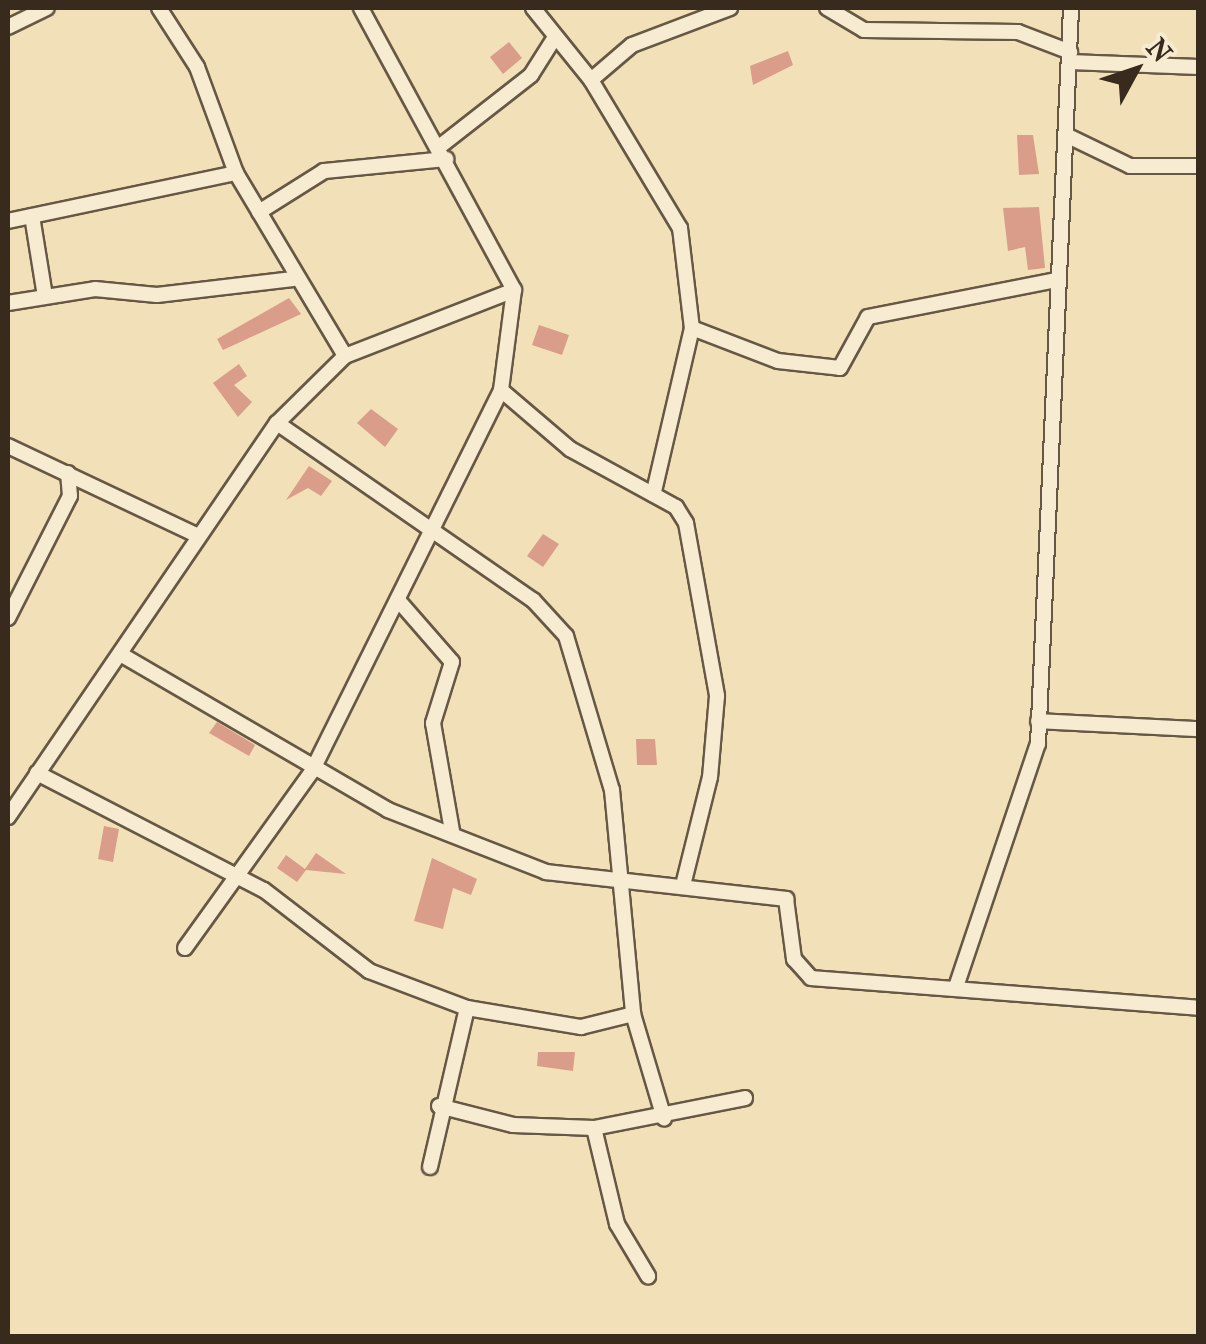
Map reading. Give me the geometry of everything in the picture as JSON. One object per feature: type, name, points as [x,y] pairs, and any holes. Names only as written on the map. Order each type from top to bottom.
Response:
[{"type":"street","points":[[8,27],[47,8]]},
{"type":"street","points":[[159,8],[197,67],[236,173],[293,279],[345,356]]},
{"type":"street","points":[[185,948],[238,883],[312,770],[398,600],[428,530],[501,390],[514,290],[443,153],[360,8]]},
{"type":"street","points":[[534,8],[592,80],[680,228],[692,328],[653,495]]},
{"type":"street","points":[[592,80],[632,45],[730,8]]},
{"type":"street","points":[[827,8],[864,30],[1018,32],[1070,57],[1198,67]]},
{"type":"street","points":[[957,984],[1036,760],[1072,8]]},
{"type":"street","points":[[259,212],[324,170],[443,153],[520,85],[555,37]]},
{"type":"street","points":[[1068,136],[1130,166],[1198,166]]},
{"type":"street","points":[[8,221],[236,173]]},
{"type":"street","points":[[32,216],[45,296]]},
{"type":"street","points":[[8,304],[45,296],[293,279]]},
{"type":"street","points":[[692,328],[778,361],[840,368],[868,317],[1056,280]]},
{"type":"street","points":[[8,817],[122,655],[194,534],[277,423],[345,356],[514,290]]},
{"type":"street","points":[[501,390],[570,449],[653,495],[686,523],[716,696],[710,777],[683,884]]},
{"type":"street","points":[[277,423],[533,600],[566,636],[586,684],[628,885],[633,1014],[664,1118]]},
{"type":"street","points":[[8,446],[194,534]]},
{"type":"street","points":[[68,474],[70,496]]},
{"type":"street","points":[[8,618],[70,496],[91,483]]},
{"type":"street","points":[[398,600],[452,662],[433,723],[452,831]]},
{"type":"street","points":[[122,655],[227,710],[312,770],[546,872],[628,885],[683,884],[786,899],[794,958],[811,978],[957,984],[1198,1008]]},
{"type":"street","points":[[1038,721],[1198,729]]},
{"type":"street","points":[[36,774],[238,883],[285,902],[369,971],[467,1008],[581,1027],[633,1014]]},
{"type":"street","points":[[430,1167],[439,1106],[467,1008]]},
{"type":"street","points":[[439,1106],[513,1125],[594,1128],[664,1118],[744,1098]]},
{"type":"street","points":[[594,1128],[617,1224],[648,1276]]},
{"type":"building","points":[[509,42],[522,58],[503,74],[490,57]]},
{"type":"building","points":[[788,51],[793,65],[753,85],[750,66]]},
{"type":"building","points":[[1017,135],[1033,135],[1039,174],[1019,175]]},
{"type":"building","points":[[1039,207],[1045,268],[1028,270],[1025,247],[1008,251],[1003,208]]},
{"type":"building","points":[[289,298],[301,314],[223,350],[217,339]]},
{"type":"building","points":[[539,325],[569,335],[562,355],[532,345]]},
{"type":"building","points":[[239,364],[247,376],[234,385],[252,402],[238,417],[213,383]]},
{"type":"building","points":[[371,409],[398,429],[385,447],[357,423]]},
{"type":"building","points":[[309,466],[332,481],[321,496],[308,488],[286,500]]},
{"type":"building","points":[[543,534],[559,544],[543,567],[527,556]]},
{"type":"building","points":[[217,722],[255,745],[249,756],[209,733]]},
{"type":"building","points":[[636,739],[655,739],[657,765],[637,765]]},
{"type":"building","points":[[104,826],[119,829],[113,862],[98,859]]},
{"type":"building","points":[[316,853],[346,874],[306,870],[297,882],[277,868],[286,855],[305,869]]},
{"type":"building","points":[[432,858],[477,879],[471,895],[453,888],[443,929],[414,921]]},
{"type":"building","points":[[538,1052],[575,1052],[573,1071],[537,1066]]}]
